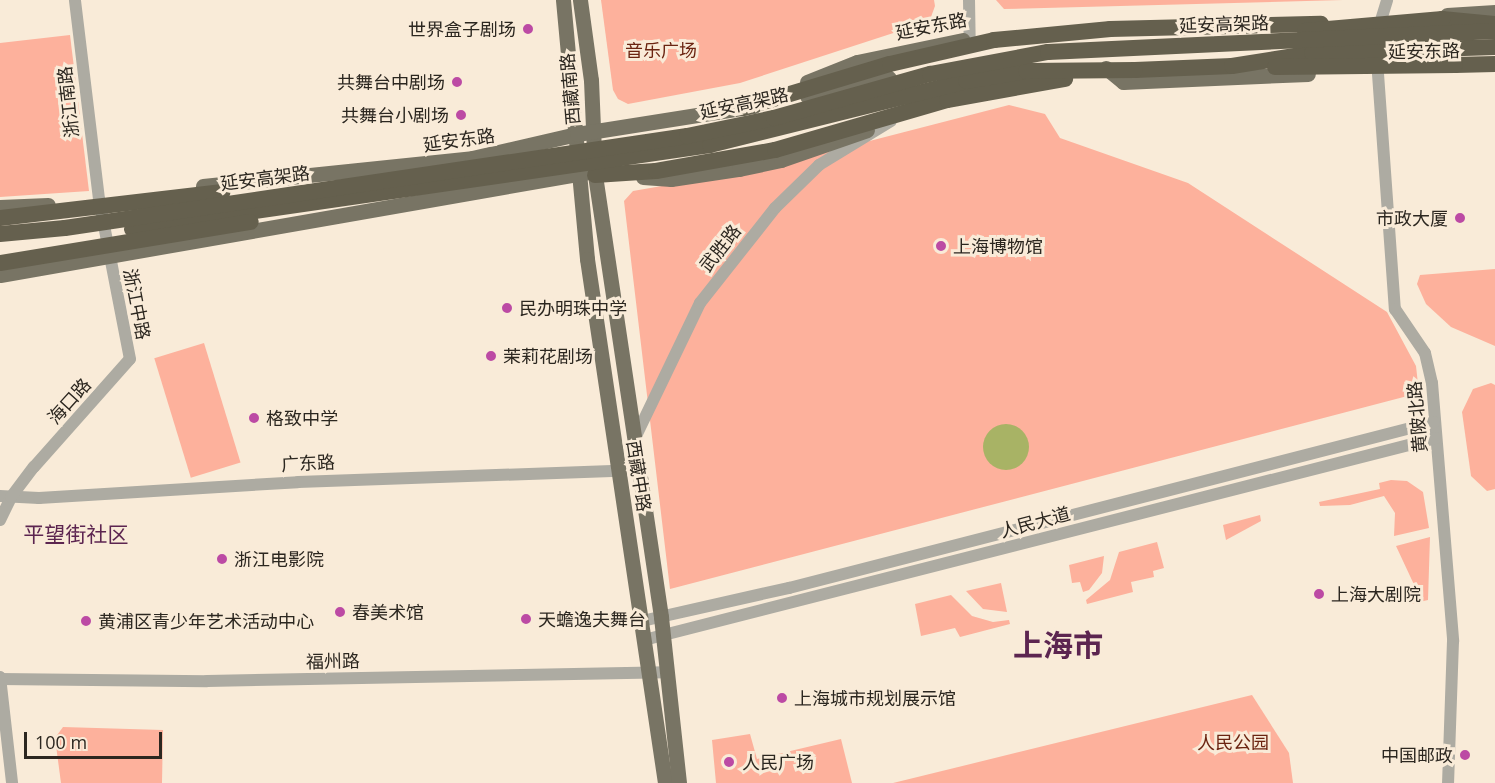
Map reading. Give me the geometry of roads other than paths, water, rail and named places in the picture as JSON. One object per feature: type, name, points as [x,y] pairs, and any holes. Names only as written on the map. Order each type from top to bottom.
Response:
[{"type":"highway","points":[[1164,45],[1495,14]]},
{"type":"highway","points":[[1442,19],[1495,24]]},
{"type":"highway","points":[[743,108],[890,64],[994,40],[1041,34],[1374,26]]},
{"type":"highway","name":"延安高架路","points":[[0,234],[65,228],[687,136],[774,118],[930,74],[1014,56],[1164,45],[1495,30]]},
{"type":"highway","name":"延安高架路","points":[[0,246],[375,197],[710,145],[966,81],[1026,71],[1232,66],[1312,53],[1495,47]]},
{"type":"highway","points":[[0,218],[352,178],[546,149],[746,116],[952,61],[1014,56]]},
{"type":"highway","points":[[1232,66],[1495,64]]},
{"type":"highway","points":[[590,173],[656,171],[775,150],[965,96],[1135,70]]},
{"type":"highway","points":[[0,263],[209,232],[375,197]]},
{"type":"main road","name":"西藏南路","points":[[563,0],[577,134],[590,173]]},
{"type":"main road","name":"西藏南路","points":[[580,0],[594,133],[590,173]]},
{"type":"main road","name":"延安东路","points":[[0,207],[99,200],[249,181],[472,158],[577,134],[743,108],[925,71],[1129,43],[1374,26],[1495,14]]},
{"type":"main road","name":"延安东路","points":[[743,108],[857,62],[1035,28],[1374,26],[1495,30]]},
{"type":"main road","name":"延安东路","points":[[0,274],[270,216],[325,217],[590,173],[757,139],[946,88],[1106,68],[1123,82],[1495,56]]},
{"type":"main road","name":"延安东路","points":[[1378,64],[1495,69]]},
{"type":"main road","name":"延安东路","points":[[590,173],[671,178],[739,169],[781,160],[892,121],[960,102],[1051,89],[1064,73]]},
{"type":"main road","points":[[886,104],[960,102]]},
{"type":"main road","name":"西藏中路","points":[[590,173],[661,617],[680,783]]},
{"type":"main road","name":"西藏中路","points":[[590,173],[587,259],[665,783]]},
{"type":"main road","name":"延安东路","points":[[0,230],[197,200],[249,181]]},
{"type":"main road","name":"延安东路","points":[[0,257],[108,249]]},
{"type":"street","name":"浙江南路","points":[[75,0],[102,215]]},
{"type":"street","points":[[969,0],[970,39]]},
{"type":"street","name":"黄陂北路","points":[[1387,0],[1374,26],[1395,309],[1425,353],[1431,372],[1453,641],[1448,783]]},
{"type":"street","name":"武胜路","points":[[634,445],[641,419],[687,326],[742,249],[804,177],[839,150],[892,121]]},
{"type":"street","name":"浙江中路","points":[[102,215],[130,359]]},
{"type":"street","name":"海口路","points":[[0,520],[6,496],[130,359]]},
{"type":"street","name":"人民大道","points":[[642,621],[1434,422]]},
{"type":"street","name":"人民大道","points":[[644,640],[1436,438]]},
{"type":"street","name":"广东路","points":[[6,496],[341,480],[619,471]]},
{"type":"street","name":"福州路","points":[[0,678],[207,681],[666,672]]},
{"type":"street","points":[[0,678],[12,783]]},
{"type":"place","name":"世界盒子剧场","points":[[528,29]]},
{"type":"place","name":"共舞台中剧场","points":[[457,82]]},
{"type":"place","name":"共舞台小剧场","points":[[461,115]]},
{"type":"place","name":"市政大厦","points":[[1460,218]]},
{"type":"place","name":"上海博物馆","points":[[941,246]]},
{"type":"place","name":"民办明珠中学","points":[[507,308]]},
{"type":"place","name":"茉莉花剧场","points":[[491,356]]},
{"type":"place","name":"格致中学","points":[[254,418]]},
{"type":"place","name":"浙江电影院","points":[[222,559]]},
{"type":"place","name":"上海大剧院","points":[[1319,594]]},
{"type":"place","name":"春美术馆","points":[[340,612]]},
{"type":"place","name":"天蟾逸夫舞台","points":[[526,619]]},
{"type":"place","name":"黄浦区青少年艺术活动中心","points":[[86,621]]},
{"type":"place","name":"上海城市规划展示馆","points":[[782,698]]},
{"type":"place","name":"中国邮政","points":[[1465,755]]},
{"type":"place","name":"人民广场","points":[[729,762]]},
{"type":"district","name":"平望街社区","points":[[76,534]]},
{"type":"district","name":"上海市","points":[[1058,645]]},
{"type":"park label","name":"音乐广场","points":[[661,50]]},
{"type":"park label","name":"人民公园","points":[[1233,742]]}]
